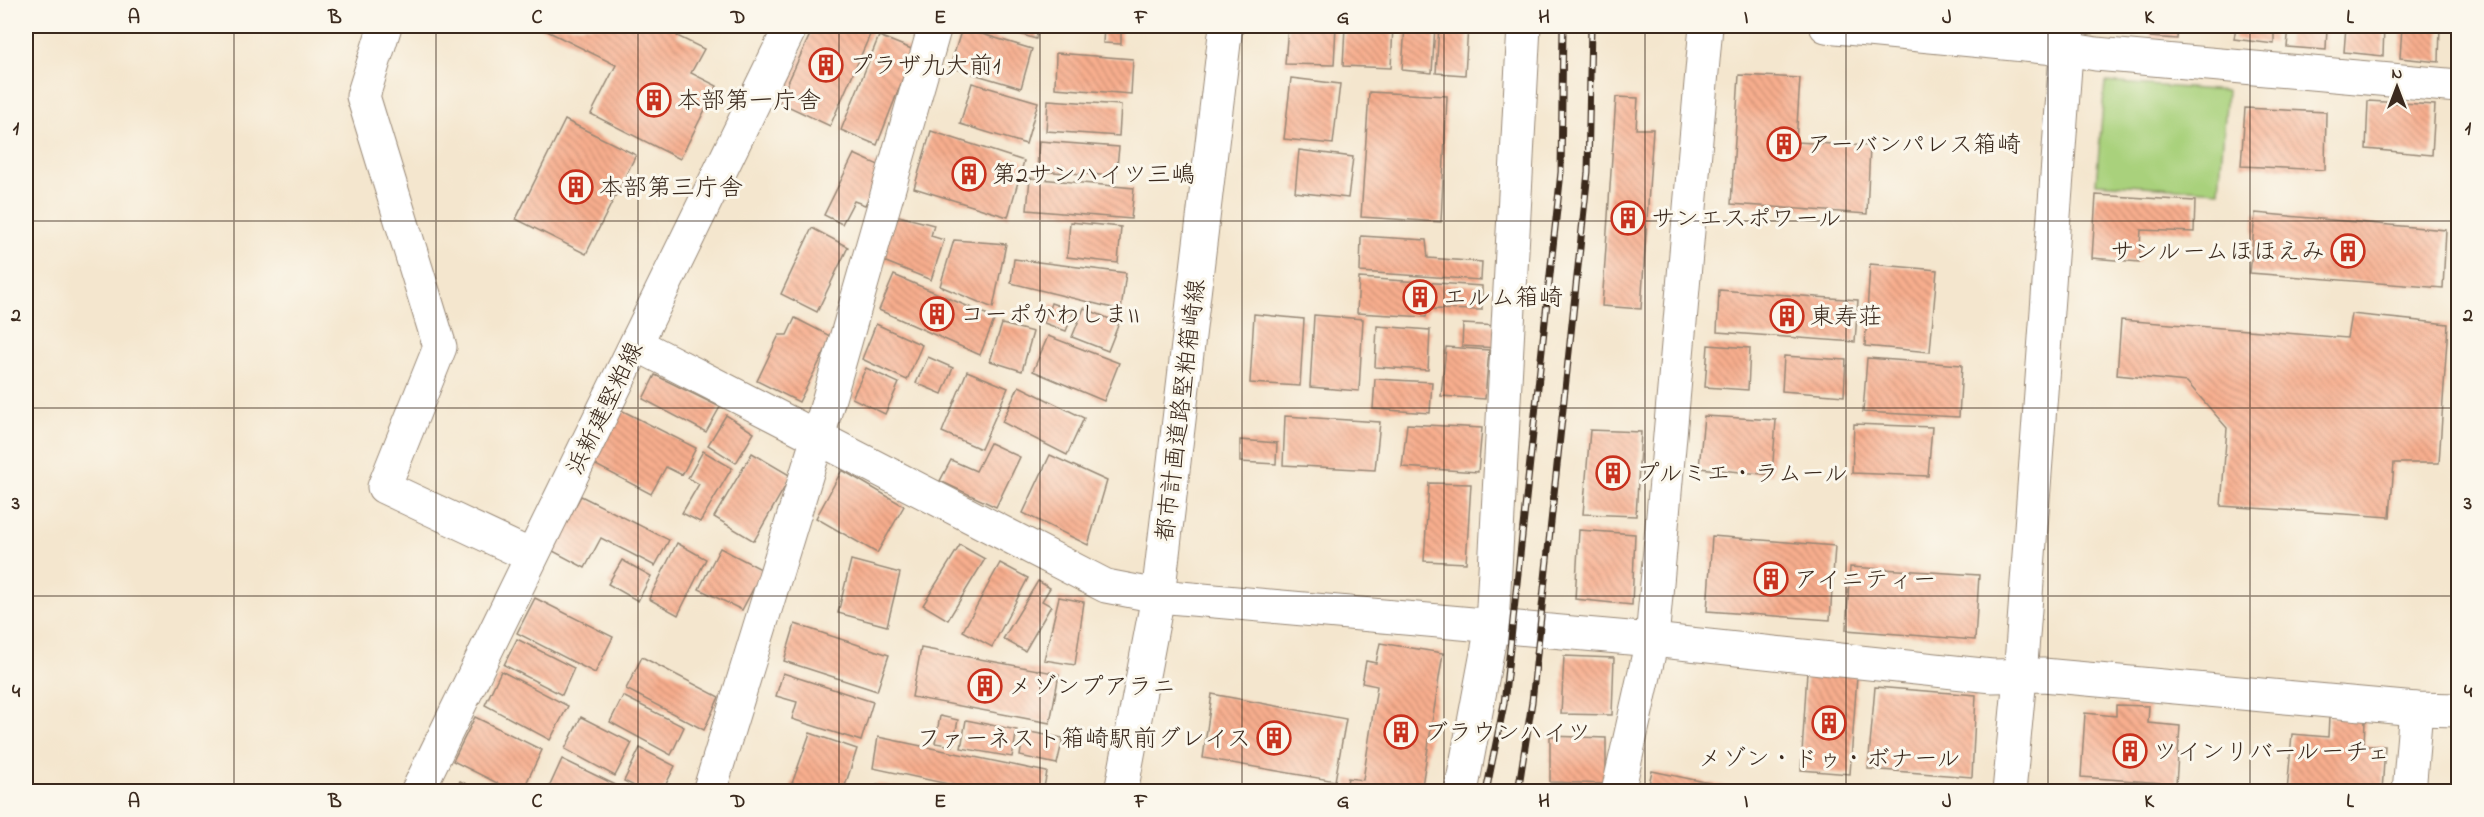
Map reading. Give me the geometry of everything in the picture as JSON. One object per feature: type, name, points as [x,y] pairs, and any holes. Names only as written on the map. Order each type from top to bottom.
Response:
[{"type":"street","points":[[385,26],[363,96],[440,347],[384,487],[531,556]]},
{"type":"street","name":"浜新建堅粕線","points":[[417,792],[791,26]]},
{"type":"street","points":[[709,792],[818,437],[935,26]]},
{"type":"street","name":"都市計画道路堅粕箱崎線","points":[[1121,792],[1158,596],[1226,26]]},
{"type":"street","points":[[1461,792],[1492,626],[1524,26]]},
{"type":"street","points":[[1618,792],[1652,640],[1706,26]]},
{"type":"street","points":[[1826,26],[2067,37],[2096,54],[2458,86]]},
{"type":"street","points":[[2009,792],[2020,677],[2067,37]]},
{"type":"street","points":[[636,344],[1106,586],[1158,596],[1652,640],[1992,676],[2043,675],[2458,711]]},
{"type":"street","points":[[2409,792],[2416,709]]},
{"type":"green space","points":[[2105,82],[2227,91],[2219,191],[2096,183]]},
{"type":"building","name":"本部第一庁舎","points":[[537,26],[682,26],[677,36],[704,49],[691,73],[717,86],[680,159],[591,114],[616,65]]},
{"type":"building","name":"プラザ九大前1","points":[[814,26],[868,26],[873,28],[830,126],[779,102]]},
{"type":"building","points":[[993,26],[1039,26],[1036,39]]},
{"type":"building","points":[[1104,26],[1121,26],[1121,44],[1103,43]]},
{"type":"building","points":[[1288,26],[1336,26],[1334,65],[1285,64]]},
{"type":"building","points":[[1345,26],[1393,26],[1391,68],[1343,66]]},
{"type":"building","points":[[1405,26],[1435,26],[1432,73],[1402,70]]},
{"type":"building","points":[[1439,26],[1468,26],[1465,75],[1436,73]]},
{"type":"building","points":[[2151,26],[2178,26],[2177,39],[2150,37]]},
{"type":"building","points":[[2236,26],[2274,26],[2274,44],[2234,39]]},
{"type":"building","points":[[2289,26],[2327,26],[2326,50],[2287,47]]},
{"type":"building","points":[[2346,26],[2384,26],[2383,56],[2344,52]]},
{"type":"building","points":[[2402,26],[2440,26],[2439,62],[2400,58]]},
{"type":"building","points":[[962,28],[1032,49],[1021,88],[950,67]]},
{"type":"building","points":[[879,36],[914,50],[877,145],[841,130]]},
{"type":"building","points":[[1056,53],[1133,59],[1131,94],[1055,88]]},
{"type":"building","name":"アーバンパレス箱崎","points":[[1739,75],[1800,78],[1796,142],[1870,146],[1867,214],[1731,204]]},
{"type":"building","points":[[1291,78],[1340,84],[1333,144],[1284,139]]},
{"type":"building","points":[[972,83],[1038,102],[1026,144],[960,124]]},
{"type":"building","points":[[1369,92],[1447,96],[1441,222],[1361,217]]},
{"type":"building","name":"サンエスポワール","points":[[1616,97],[1638,98],[1636,129],[1653,129],[1641,309],[1602,306]]},
{"type":"building","points":[[1048,100],[1121,105],[1119,136],[1046,131]]},
{"type":"building","points":[[2368,101],[2435,105],[2432,155],[2366,149]]},
{"type":"building","points":[[2245,108],[2326,112],[2325,170],[2241,166]]},
{"type":"building","name":"本部第三庁舎","points":[[565,120],[636,155],[586,254],[516,219]]},
{"type":"building","name":"第2サンハイツ三嶋","points":[[931,131],[1024,161],[1008,217],[914,188]]},
{"type":"building","points":[[1039,141],[1119,147],[1116,176],[1037,171]]},
{"type":"building","points":[[1299,150],[1353,157],[1348,198],[1295,192]]},
{"type":"building","points":[[854,154],[883,167],[865,205],[854,201],[842,224],[824,215]]},
{"type":"building","points":[[1030,178],[1134,188],[1131,219],[1027,210]]},
{"type":"building","points":[[2096,195],[2195,201],[2194,232],[2141,230],[2139,262],[2092,258]]},
{"type":"building","name":"サンルームほほえみ","points":[[2255,213],[2446,230],[2443,288],[2250,273]]},
{"type":"building","points":[[895,215],[934,225],[931,236],[944,240],[931,280],[881,260]]},
{"type":"building","points":[[1070,222],[1121,227],[1118,263],[1067,257]]},
{"type":"building","points":[[812,228],[848,247],[817,312],[781,294]]},
{"type":"building","points":[[1361,236],[1426,240],[1428,258],[1482,262],[1481,280],[1360,272]]},
{"type":"building","points":[[954,240],[1006,244],[993,308],[940,286]]},
{"type":"building","points":[[1014,259],[1126,273],[1121,310],[1011,283]]},
{"type":"building","points":[[1870,264],[1937,270],[1930,352],[1865,346]]},
{"type":"building","name":"コーポかわしまII","points":[[894,275],[995,318],[980,355],[879,310]]},
{"type":"building","name":"エルム箱崎","points":[[1359,278],[1482,286],[1482,310],[1428,309],[1426,317],[1357,313]]},
{"type":"building","name":"東寿荘","points":[[1719,290],[1858,300],[1855,342],[1717,332]]},
{"type":"building","points":[[1051,303],[1074,311],[1066,331],[1044,323]]},
{"type":"building","points":[[1084,308],[1119,323],[1108,351],[1072,337]]},
{"type":"building","points":[[1254,314],[1304,319],[1300,386],[1250,383]]},
{"type":"building","points":[[2351,314],[2448,324],[2439,463],[2394,463],[2390,517],[2221,506],[2227,428],[2187,382],[2117,375],[2121,320],[2347,338]]},
{"type":"building","points":[[1314,315],[1363,319],[1359,391],[1310,387]]},
{"type":"building","points":[[795,318],[832,337],[799,402],[757,381],[779,335],[787,335]]},
{"type":"building","points":[[876,324],[922,345],[907,380],[862,359]]},
{"type":"building","points":[[1002,324],[1033,332],[1022,371],[990,361]]},
{"type":"building","points":[[1463,324],[1499,326],[1498,348],[1462,346]]},
{"type":"building","points":[[1377,326],[1430,330],[1428,370],[1375,367]]},
{"type":"building","points":[[1048,336],[1119,363],[1104,401],[1033,371]]},
{"type":"building","points":[[1708,345],[1750,348],[1748,390],[1705,387]]},
{"type":"building","points":[[1446,347],[1489,350],[1485,399],[1441,396]]},
{"type":"building","points":[[1784,356],[1846,360],[1844,396],[1782,391]]},
{"type":"building","points":[[928,357],[953,368],[942,394],[916,383]]},
{"type":"building","points":[[1867,358],[1962,365],[1959,417],[1863,412]]},
{"type":"building","points":[[866,368],[899,383],[885,414],[852,398]]},
{"type":"building","points":[[967,371],[1008,388],[981,449],[942,432]]},
{"type":"building","points":[[655,375],[720,407],[706,432],[643,399]]},
{"type":"building","points":[[1375,379],[1432,382],[1430,413],[1373,409]]},
{"type":"building","points":[[1019,386],[1084,418],[1067,455],[1002,422]]},
{"type":"building","points":[[621,410],[696,448],[682,475],[666,467],[651,494],[592,463]]},
{"type":"building","points":[[726,415],[754,433],[736,463],[708,445]]},
{"type":"building","points":[[1285,416],[1380,422],[1375,470],[1283,465]]},
{"type":"building","points":[[1704,416],[1776,420],[1772,475],[1699,468]]},
{"type":"building","points":[[1407,424],[1482,428],[1478,472],[1402,467]]},
{"type":"building","points":[[1854,424],[1932,427],[1928,476],[1852,473]]},
{"type":"building","name":"プルミエ・ラムール","points":[[1590,430],[1641,432],[1636,516],[1583,514]]},
{"type":"building","points":[[1240,440],[1277,443],[1276,464],[1240,462]]},
{"type":"building","points":[[990,443],[1020,457],[996,507],[940,481],[951,460],[976,471]]},
{"type":"building","points":[[703,451],[732,468],[700,522],[682,513],[699,484],[688,478]]},
{"type":"building","points":[[752,453],[791,476],[754,541],[714,517]]},
{"type":"building","points":[[1050,455],[1107,481],[1088,545],[1023,513]]},
{"type":"building","points":[[842,470],[904,506],[877,553],[816,518]]},
{"type":"building","points":[[1429,483],[1471,484],[1466,563],[1424,561]]},
{"type":"building","points":[[581,496],[669,540],[655,566],[601,538],[585,568],[551,550]]},
{"type":"building","points":[[1579,530],[1635,534],[1632,605],[1575,599]]},
{"type":"building","name":"アイニティー","points":[[1712,536],[1835,546],[1830,620],[1707,611]]},
{"type":"building","points":[[677,543],[706,559],[678,615],[649,599]]},
{"type":"building","points":[[960,545],[985,559],[948,620],[923,605]]},
{"type":"building","points":[[720,548],[763,570],[742,610],[699,589]]},
{"type":"building","points":[[622,560],[651,576],[638,601],[608,584]]},
{"type":"building","points":[[851,560],[900,573],[887,626],[838,613]]},
{"type":"building","points":[[1000,563],[1028,578],[992,647],[963,631]]},
{"type":"building","points":[[1850,567],[1979,575],[1975,640],[1846,630]]},
{"type":"building","points":[[1038,581],[1050,588],[1042,601],[1051,606],[1025,651],[1003,639]]},
{"type":"building","points":[[1059,597],[1084,602],[1075,665],[1044,660]]},
{"type":"building","points":[[535,598],[613,637],[595,673],[517,633]]},
{"type":"building","points":[[795,624],[889,655],[877,691],[784,661]]},
{"type":"building","points":[[517,639],[574,668],[562,695],[504,665]]},
{"type":"building","name":"ブラウンハイツ","points":[[1380,643],[1443,653],[1421,792],[1345,792],[1348,778],[1363,780],[1377,686],[1362,683],[1366,661],[1376,663]]},
{"type":"building","name":"メゾンプアラニ","points":[[921,648],[1059,674],[1050,723],[912,697]]},
{"type":"building","points":[[1564,656],[1614,658],[1612,715],[1561,714]]},
{"type":"building","points":[[642,657],[719,697],[704,730],[626,689]]},
{"type":"building","points":[[501,671],[568,706],[550,740],[485,705]]},
{"type":"building","name":"メゾン・ドゥ・ボナール","points":[[1807,671],[1857,676],[1850,774],[1801,770]]},
{"type":"building","points":[[783,673],[873,702],[861,741],[792,719],[797,702],[776,696]]},
{"type":"building","points":[[1875,687],[1976,695],[1972,777],[1868,769]]},
{"type":"building","name":"ファーネスト箱崎駅前グレイス","points":[[1212,694],[1346,719],[1335,781],[1203,758]]},
{"type":"building","points":[[623,696],[684,727],[671,755],[610,722]]},
{"type":"building","name":"ツインリバールーチェ","points":[[2116,705],[2149,706],[2148,723],[2180,726],[2176,784],[2081,777],[2085,713],[2116,716]]},
{"type":"building","points":[[940,716],[958,720],[953,746],[935,743]]},
{"type":"building","points":[[475,717],[542,750],[522,792],[515,792],[453,761]]},
{"type":"building","points":[[581,717],[632,743],[615,776],[565,749]]},
{"type":"building","points":[[2329,717],[2365,720],[2364,746],[2385,746],[2382,792],[2287,792],[2292,734],[2328,737]]},
{"type":"building","points":[[966,720],[1017,730],[1012,757],[961,748]]},
{"type":"building","points":[[1024,731],[1063,738],[1057,764],[1020,756]]},
{"type":"building","points":[[810,733],[857,749],[843,792],[789,792]]},
{"type":"building","points":[[1550,736],[1606,738],[1606,784],[1550,782]]},
{"type":"building","points":[[878,737],[1047,772],[1043,792],[985,792],[873,768]]},
{"type":"building","points":[[640,748],[675,766],[662,792],[646,792],[624,781]]},
{"type":"building","points":[[562,759],[630,792],[547,792]]},
{"type":"building","points":[[1652,771],[1743,790],[1742,792],[1647,792]]},
{"type":"building","points":[[460,781],[482,792],[454,792]]},
{"type":"building","points":[[877,784],[913,790],[913,792],[876,792]]},
{"type":"railway","points":[[1486,792],[1504,704],[1561,172],[1563,26]]},
{"type":"railway","points":[[1518,792],[1532,702],[1588,172],[1591,26]]},
{"type":"place","name":"プラザ九大前1","points":[[826,65]]},
{"type":"place","name":"本部第一庁舎","points":[[654,100]]},
{"type":"place","name":"アーバンパレス箱崎","points":[[1784,144]]},
{"type":"place","name":"第2サンハイツ三嶋","points":[[969,174]]},
{"type":"place","name":"本部第三庁舎","points":[[576,187]]},
{"type":"place","name":"サンエスポワール","points":[[1628,218]]},
{"type":"place","name":"サンルームほほえみ","points":[[2348,251]]},
{"type":"place","name":"エルム箱崎","points":[[1420,297]]},
{"type":"place","name":"コーポかわしまII","points":[[937,314]]},
{"type":"place","name":"東寿荘","points":[[1787,316]]},
{"type":"place","name":"プルミエ・ラムール","points":[[1613,473]]},
{"type":"place","name":"アイニティー","points":[[1771,579]]},
{"type":"place","name":"メゾンプアラニ","points":[[985,686]]},
{"type":"place","name":"メゾン・ドゥ・ボナール","points":[[1829,723]]},
{"type":"place","name":"ブラウンハイツ","points":[[1401,732]]},
{"type":"place","name":"ファーネスト箱崎駅前グレイス","points":[[1274,738]]},
{"type":"place","name":"ツインリバールーチェ","points":[[2130,751]]}]
